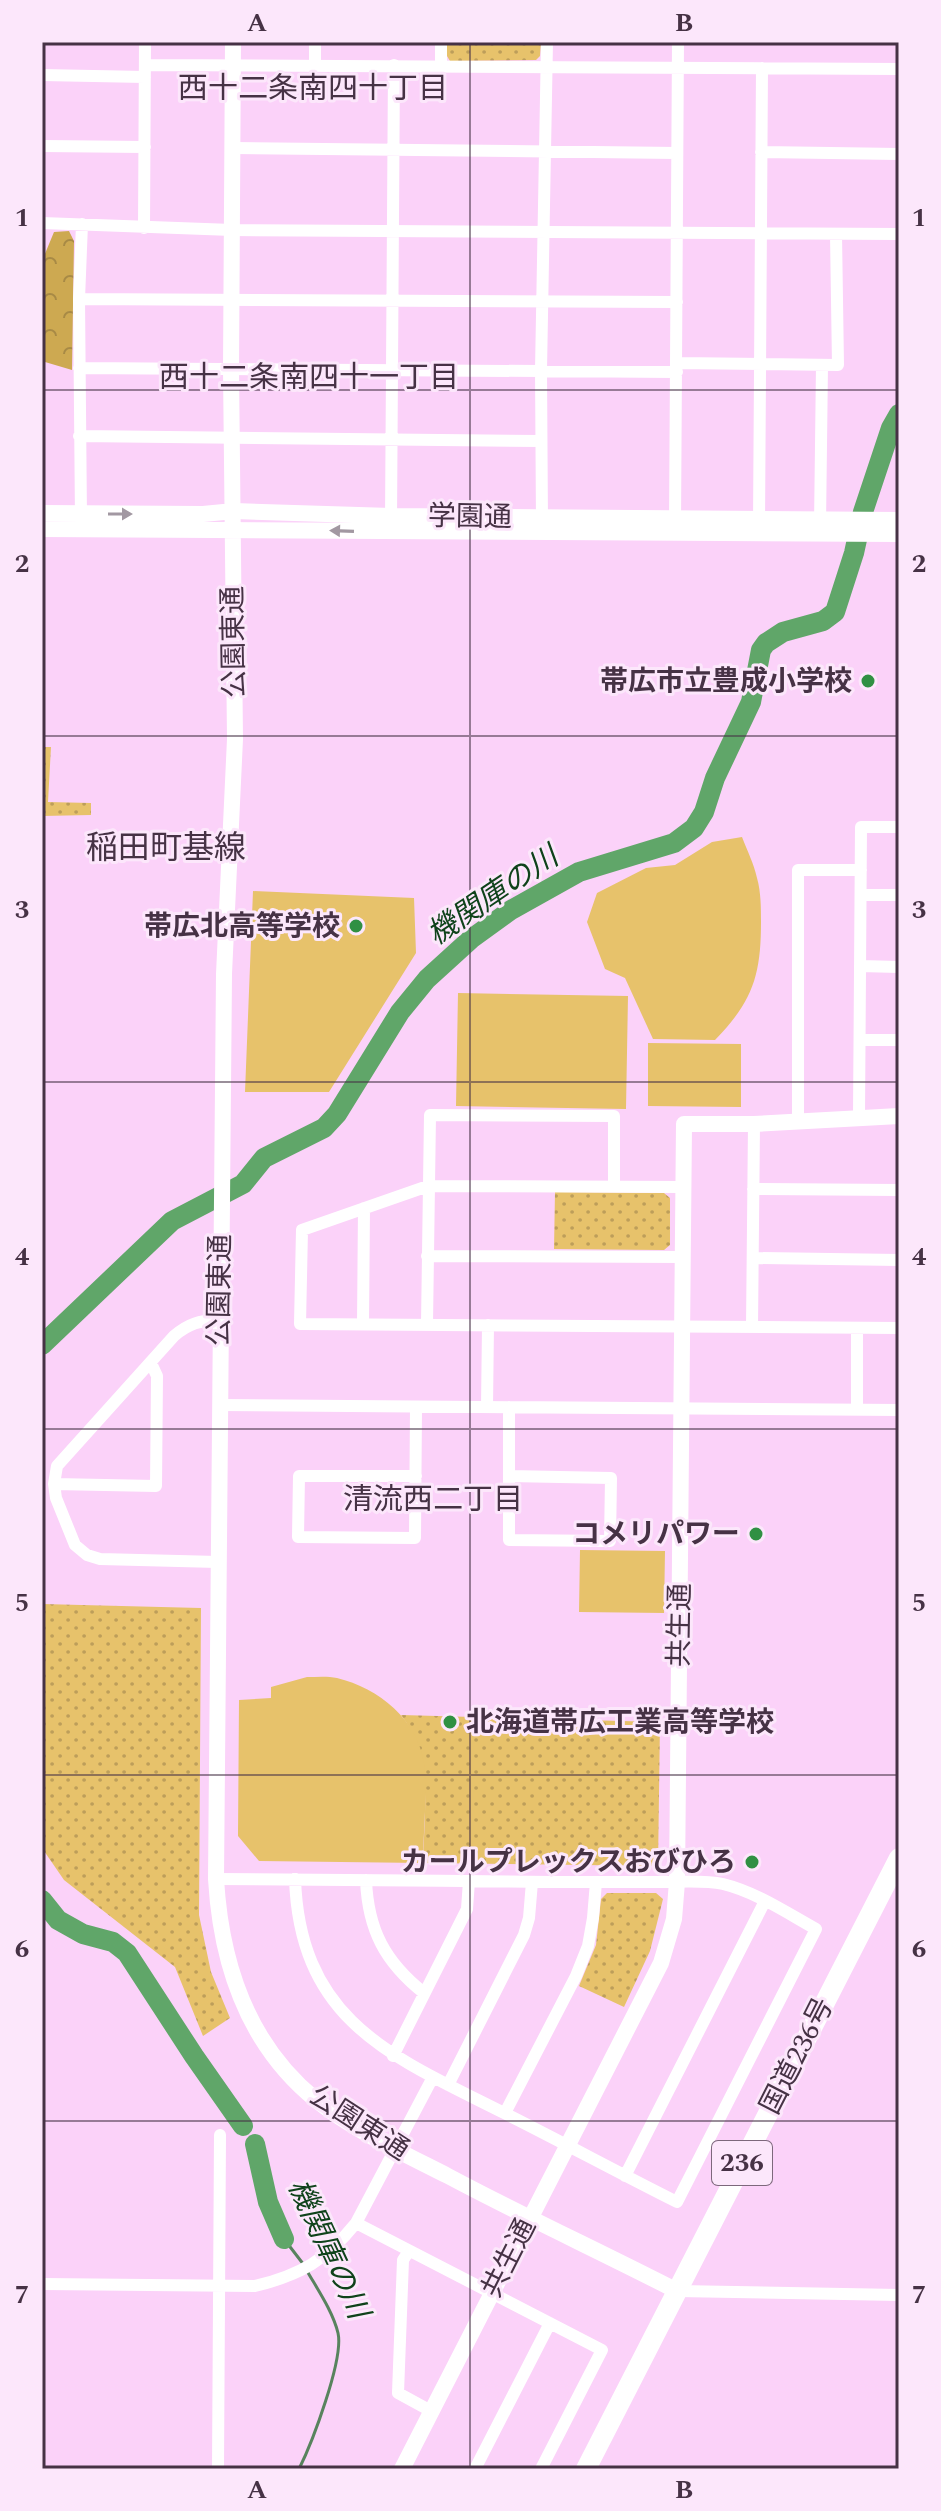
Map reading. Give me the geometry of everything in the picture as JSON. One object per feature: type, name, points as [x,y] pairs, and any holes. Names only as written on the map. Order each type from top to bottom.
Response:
[{"type":"highway","name":"国道236号","points":[[586,2469],[899,1858]]},
{"type":"street","points":[[144,228],[145,42]]},
{"type":"street","name":"公園東通","points":[[233,42],[231,370],[235,739],[224,974],[219,1319],[218,1922],[235,1985],[263,2042],[314,2098],[344,2120],[528,2219],[677,2291]]},
{"type":"street","points":[[315,42],[315,64]]},
{"type":"street","points":[[441,42],[441,65]]},
{"type":"street","points":[[542,525],[541,370],[547,42]]},
{"type":"street","points":[[675,526],[678,42]]},
{"type":"street","points":[[42,75],[315,64],[899,69]]},
{"type":"street","points":[[391,524],[394,65]]},
{"type":"street","points":[[759,526],[762,68]]},
{"type":"street","points":[[42,146],[145,147]]},
{"type":"street","points":[[233,148],[677,153]]},
{"type":"street","points":[[761,152],[899,154]]},
{"type":"street","points":[[42,223],[232,230],[899,234]]},
{"type":"street","points":[[81,522],[79,299],[82,224]]},
{"type":"street","points":[[79,368],[541,370],[838,365],[836,234]]},
{"type":"street","points":[[79,299],[677,302]]},
{"type":"street","points":[[820,526],[822,365]]},
{"type":"street","points":[[79,436],[541,441]]},
{"type":"street","name":"学園通","points":[[42,529],[81,522],[234,511],[391,524]]},
{"type":"street","name":"学園通","points":[[42,513],[81,522],[234,529],[391,524],[842,526],[878,527],[899,534]]},
{"type":"street","name":"学園通","points":[[878,527],[899,520]]},
{"type":"street","points":[[859,1116],[861,827],[899,827]]},
{"type":"street","points":[[798,1121],[798,870],[861,870]]},
{"type":"street","points":[[861,895],[899,895]]},
{"type":"street","points":[[860,966],[899,967]]},
{"type":"street","points":[[860,1040],[899,1040]]},
{"type":"street","points":[[427,1324],[430,1115],[614,1116],[614,1186]]},
{"type":"street","name":"共生通","points":[[402,2469],[661,1963],[674,1919],[677,1882],[684,1124],[754,1124],[899,1116]]},
{"type":"street","points":[[752,1327],[754,1124]]},
{"type":"street","points":[[683,1187],[428,1186],[302,1230],[300,1324],[899,1328]]},
{"type":"street","points":[[753,1189],[899,1190]]},
{"type":"street","points":[[363,1324],[364,1208]]},
{"type":"street","points":[[427,1256],[683,1257]]},
{"type":"street","points":[[753,1258],[899,1260]]},
{"type":"street","points":[[218,1562],[100,1559],[87,1555],[75,1545],[56,1498],[54,1484],[57,1466],[186,1326],[219,1319]]},
{"type":"street","points":[[487,1407],[488,1325]]},
{"type":"street","points":[[857,1328],[857,1410]]},
{"type":"street","points":[[54,1484],[156,1486],[157,1376],[151,1363]]},
{"type":"street","points":[[219,1405],[899,1410]]},
{"type":"street","points":[[416,1407],[416,1476],[415,1538],[298,1537],[299,1476],[416,1476]]},
{"type":"street","points":[[509,1407],[509,1476],[509,1540],[610,1541],[611,1478],[509,1476]]},
{"type":"street","points":[[216,1879],[295,1879],[532,1882],[677,1882],[719,1884],[740,1889],[816,1929],[677,2202],[393,2056],[367,2037],[344,2013],[317,1972],[296,1908],[295,1879]]},
{"type":"street","points":[[366,1880],[370,1919],[377,1937],[406,1978],[424,1993]]},
{"type":"street","points":[[393,2056],[467,1909],[469,1881]]},
{"type":"street","points":[[448,2085],[524,1935],[529,1918],[532,1882]]},
{"type":"street","points":[[505,2113],[576,1976],[588,1946],[596,1882]]},
{"type":"street","points":[[625,2176],[765,1901]]},
{"type":"street","points":[[42,2284],[218,2287],[255,2286],[286,2279],[324,2257],[356,2223],[433,2077]]},
{"type":"street","points":[[218,2469],[220,2135]]},
{"type":"street","points":[[356,2223],[602,2350],[541,2469]]},
{"type":"street","points":[[409,2251],[403,2260],[398,2393],[431,2411]]},
{"type":"street","points":[[677,2291],[899,2295]]},
{"type":"street","points":[[475,2469],[550,2323]]},
{"type":"green space","points":[[69,231],[74,241],[72,370],[45,362],[42,365],[42,261],[54,232]]},
{"type":"shaded area","points":[[447,42],[541,42],[540,56],[536,60],[450,61]]},
{"type":"shaded area","points":[[42,747],[51,747],[48,802],[91,803],[91,815],[42,816]]},
{"type":"shaded area","points":[[742,837],[756,873],[760,900],[759,957],[746,1000],[715,1040],[653,1039],[625,978],[605,969],[587,922],[597,893],[646,868],[675,865],[712,842]]},
{"type":"shaded area","points":[[253,891],[414,898],[416,953],[329,1092],[245,1092]]},
{"type":"shaded area","points":[[458,993],[628,996],[626,1109],[456,1106]]},
{"type":"shaded area","points":[[648,1043],[741,1044],[741,1107],[648,1106]]},
{"type":"shaded area","points":[[555,1192],[664,1193],[670,1198],[670,1245],[664,1250],[554,1249]]},
{"type":"shaded area","points":[[580,1550],[665,1551],[664,1613],[579,1612]]},
{"type":"shaded area","points":[[42,1604],[201,1608],[199,1915],[211,1972],[230,2018],[203,2036],[175,1967],[64,1880],[42,1848]]},
{"type":"shaded area","points":[[307,1677],[337,1678],[367,1689],[394,1708],[414,1733],[425,1775],[423,1863],[259,1861],[238,1836],[239,1700],[271,1698],[271,1687]]},
{"type":"shaded area","points":[[401,1715],[660,1722],[658,1866],[423,1863],[423,1767],[411,1731]]},
{"type":"shaded area","points":[[607,1893],[656,1893],[663,1899],[650,1951],[624,2007],[579,1986],[596,1945],[601,1899]]},
{"type":"waterway","name":"機関庫の川","points":[[42,1345],[172,1221],[243,1184],[264,1158],[324,1128],[337,1114],[400,1012],[427,979],[471,939],[511,910],[579,872],[674,843],[694,828],[704,812],[715,778],[751,702],[761,650],[783,632],[823,621],[835,612],[863,512],[891,428],[899,414]]},
{"type":"waterway","name":"機関庫の川","points":[[42,1900],[58,1920],[83,1934],[113,1942],[127,1953],[243,2126]]},
{"type":"waterway","name":"機関庫の川","points":[[255,2144],[268,2202],[284,2239]]},
{"type":"waterway","name":"機関庫の川","points":[[284,2239],[304,2265]]},
{"type":"waterway","name":"機関庫の川","points":[[299,2469],[326,2401],[339,2345],[333,2317],[307,2271]]},
{"type":"place","name":"帯広市立豊成小学校","points":[[868,681]]},
{"type":"place","name":"帯広北高等学校","points":[[356,926]]},
{"type":"place","name":"コメリパワー","points":[[756,1534]]},
{"type":"place","name":"北海道帯広工業高等学校","points":[[450,1722]]},
{"type":"place","name":"カールプレックスおびひろ","points":[[752,1862]]},
{"type":"district","name":"西十二条南四十丁目","points":[[313,89]]},
{"type":"district","name":"西十二条南四十一丁目","points":[[309,378]]},
{"type":"district","name":"稲田町基線","points":[[166,848]]},
{"type":"district","name":"清流西二丁目","points":[[433,1500]]}]
